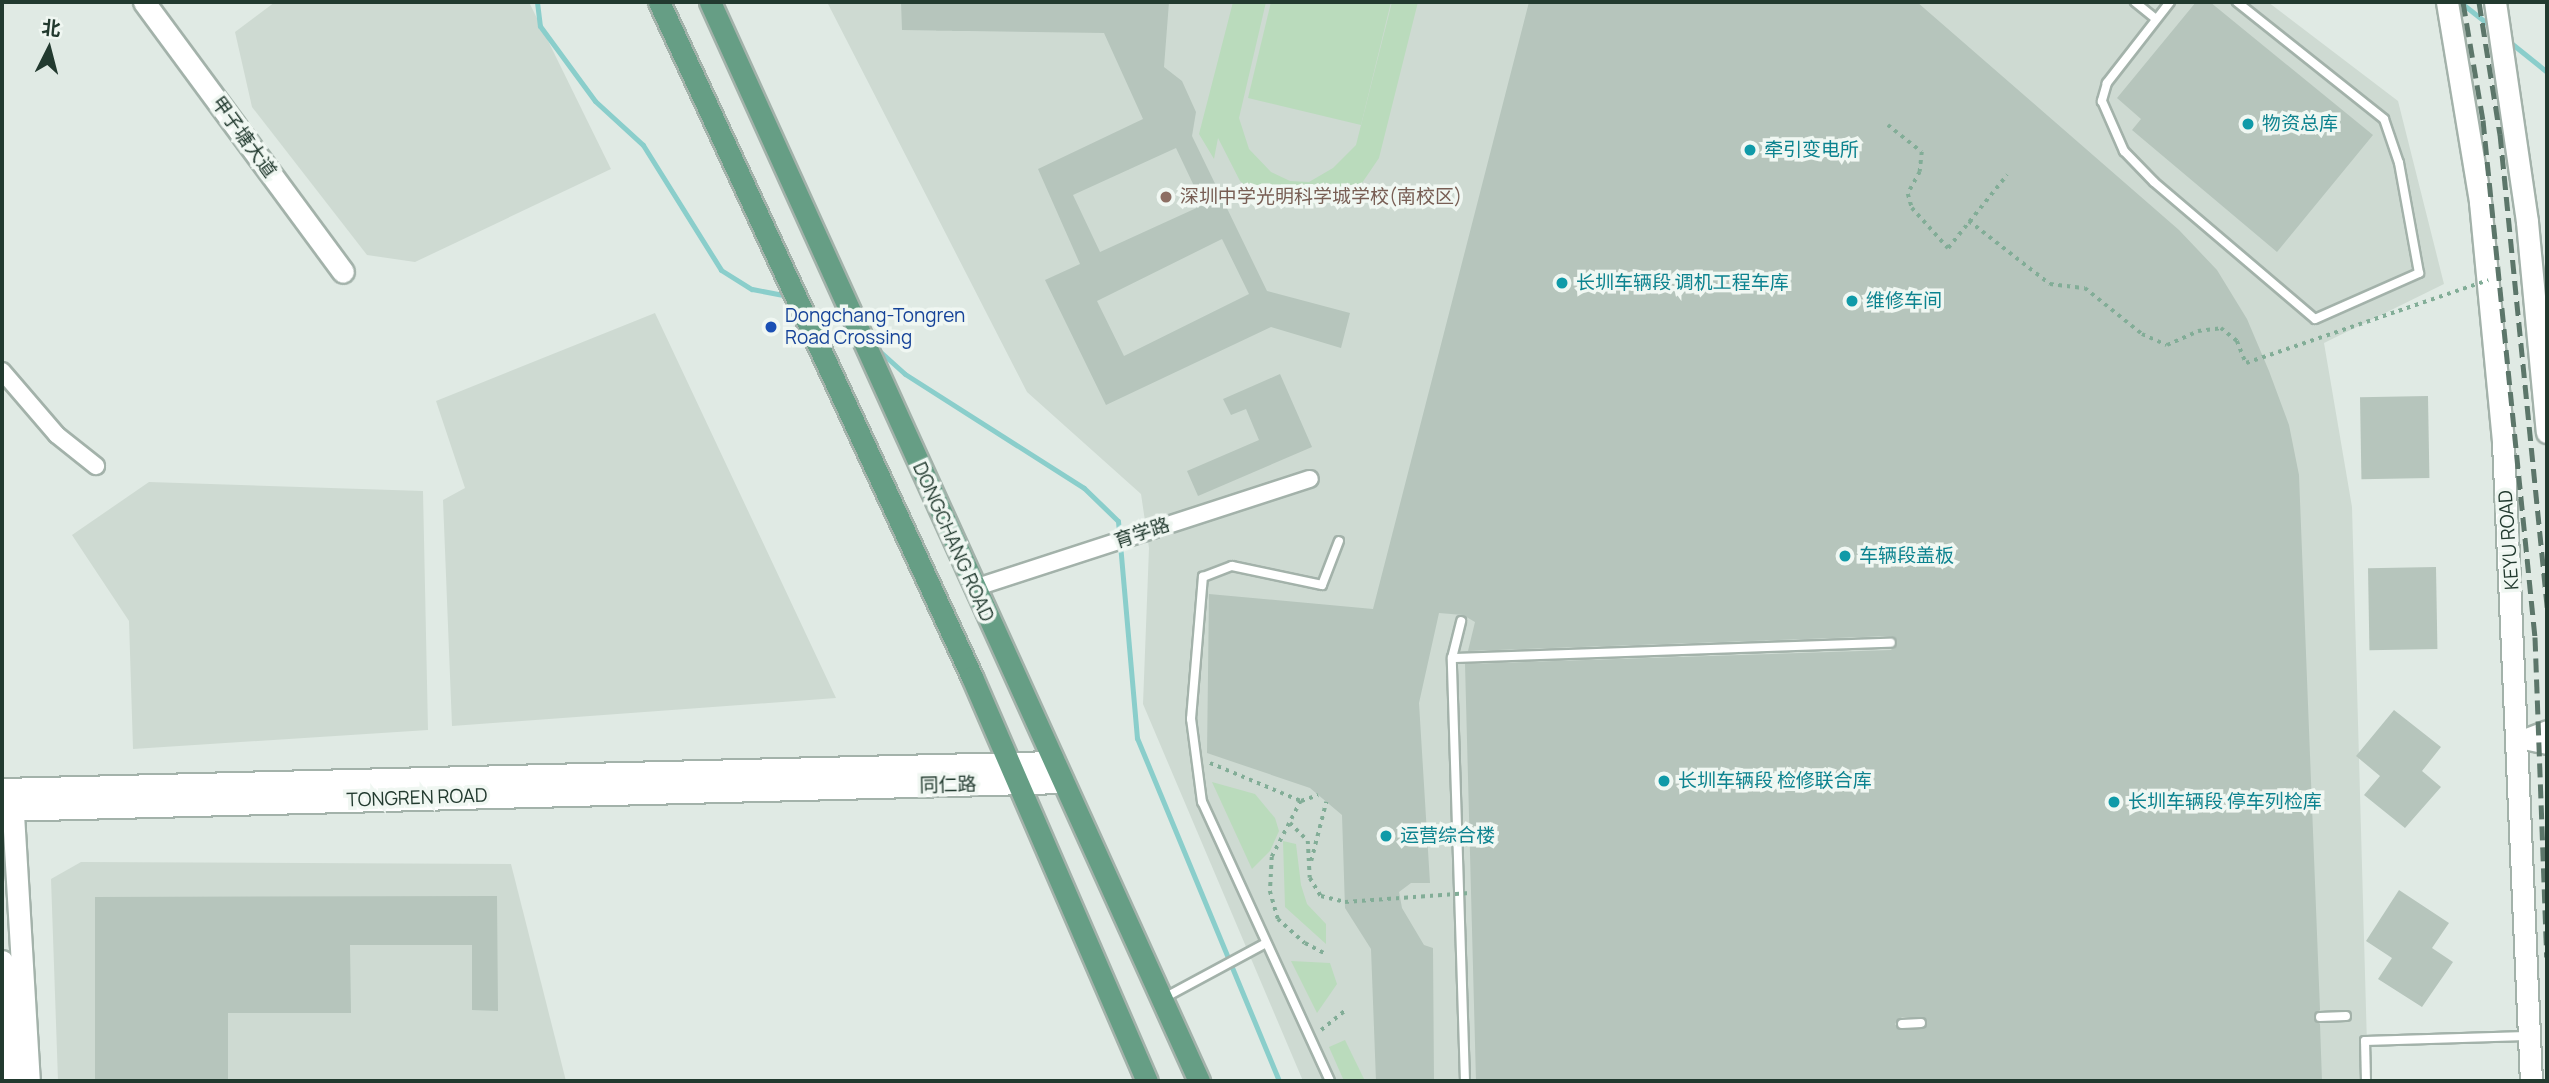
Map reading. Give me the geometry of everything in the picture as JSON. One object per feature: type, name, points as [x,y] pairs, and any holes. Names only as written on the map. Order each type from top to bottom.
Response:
[{"type":"main road","name":"DONGCHANG ROAD","points":[[659,2],[1010,764],[1146,1081]]},
{"type":"main road","name":"DONGCHANG ROAD","points":[[710,2],[1199,1081]]},
{"type":"street","name":"甲子塘大道","points":[[144,2],[343,272]]},
{"type":"street","name":"KEYU ROAD","points":[[2447,2],[2465,106],[2488,280],[2503,443],[2519,740],[2531,1081]]},
{"type":"street","points":[[2495,2],[2517,148],[2547,432]]},
{"type":"street","points":[[2,371],[57,435],[96,466]]},
{"type":"street","name":"育学路","points":[[974,588],[1310,479]]},
{"type":"street","points":[[2519,740],[2547,729]]},
{"type":"street","points":[[2519,740],[2547,746]]},
{"type":"street","name":"同仁路","points":[[829,777],[1054,762]]},
{"type":"street","name":"同仁路","points":[[829,777],[1018,784],[1062,782]]},
{"type":"street","name":"TONGREN ROAD","points":[[7,799],[829,777]]},
{"type":"street","points":[[7,799],[29,1081]]},
{"type":"street","points":[[2,961],[10,1081]]},
{"type":"lane","points":[[2135,2],[2156,19]]},
{"type":"lane","points":[[2170,2],[2107,83],[2102,101],[2124,151],[2154,182],[2315,319],[2419,273],[2399,163],[2384,118],[2237,2]]},
{"type":"lane","points":[[1330,1081],[1202,802],[1191,719],[1203,578],[1232,566],[1322,585],[1339,541]]},
{"type":"lane","points":[[1461,621],[1452,658],[1465,1081]]},
{"type":"lane","points":[[1452,658],[1891,643]]},
{"type":"lane","points":[[1161,999],[1266,943]]},
{"type":"lane","points":[[2320,1017],[2347,1016]]},
{"type":"lane","points":[[1902,1024],[1921,1023]]},
{"type":"lane","points":[[2366,1081],[2365,1041],[2529,1036]]},
{"type":"path","points":[[1888,125],[1922,152],[1920,172],[1908,194],[1922,222],[1939,234],[1948,248],[2007,175]]},
{"type":"path","points":[[1969,221],[2050,284],[2085,288],[2142,334],[2167,345],[2197,331],[2221,328],[2237,341],[2246,363],[2488,280]]},
{"type":"path","points":[[1212,763],[1301,801],[1318,795]]},
{"type":"path","points":[[1301,801],[1272,857],[1273,900],[1278,919],[1305,943],[1324,953]]},
{"type":"path","points":[[1309,866],[1326,802]]},
{"type":"path","points":[[1290,823],[1308,841],[1309,866],[1321,896],[1345,902],[1470,893]]},
{"type":"path","points":[[1311,1038],[1347,1009]]},
{"type":"shaded area","points":[[275,2],[529,2],[611,169],[415,262],[367,255],[252,107],[235,32]]},
{"type":"shaded area","points":[[827,2],[2268,2],[2398,101],[2444,284],[2324,343],[2352,507],[2368,1081],[1303,1081],[1143,704],[1149,548],[1141,494],[1027,392]]},
{"type":"shaded area","points":[[655,313],[836,698],[452,726],[443,500],[465,488],[436,401]]},
{"type":"shaded area","points":[[149,482],[423,491],[428,730],[133,749],[129,621],[72,535]]},
{"type":"shaded area","points":[[81,862],[511,864],[566,1081],[58,1081],[51,879]]},
{"type":"green space","points":[[1233,2],[1266,2],[1239,118],[1249,149],[1271,172],[1290,181],[1309,182],[1333,168],[1356,145],[1392,2],[1418,2],[1379,158],[1360,186],[1326,203],[1283,205],[1259,198],[1240,181],[1218,138],[1214,159],[1199,134]]},
{"type":"green space","points":[[1271,2],[1391,2],[1361,125],[1248,98]]},
{"type":"green space","points":[[1212,782],[1255,794],[1275,818],[1279,831],[1270,851],[1252,869]]},
{"type":"green space","points":[[1283,841],[1296,844],[1301,885],[1307,904],[1326,924],[1326,944],[1285,907]]},
{"type":"green space","points":[[1291,961],[1330,963],[1337,984],[1317,1013]]},
{"type":"green space","points":[[1345,1040],[1365,1081],[1344,1081],[1329,1047]]},
{"type":"building","points":[[901,2],[1169,2],[1164,67],[1182,81],[1196,112],[1192,136],[1267,291],[1350,313],[1341,348],[1271,327],[1106,405],[1045,280],[1080,264],[1038,169],[1143,119],[1104,33],[902,30]],"holes":[[[1176,148],[1203,205],[1100,252],[1073,195]],[[1222,239],[1249,294],[1124,356],[1097,301]]]},
{"type":"building","points":[[1529,2],[1917,2],[2179,230],[2217,270],[2247,319],[2269,371],[2289,425],[2299,475],[2320,1010],[2314,1017],[2320,1024],[2322,1081],[1476,1081],[1465,664],[1891,650],[1897,642],[1891,636],[1468,651],[1475,622],[1463,615],[1439,613],[1419,703],[1430,883],[1411,883],[1399,892],[1402,908],[1424,945],[1433,948],[1434,1081],[1376,1081],[1371,949],[1345,908],[1342,815],[1310,788],[1207,753],[1209,594],[1373,609]],"holes":[[[1902,1017],[1923,1017],[1927,1025],[1900,1030],[1895,1024]]]},
{"type":"building","name":"物资总库","points":[[2196,2],[2210,2],[2373,135],[2277,252],[2132,130],[2141,119],[2117,98]]},
{"type":"building","points":[[1280,374],[1312,447],[1198,496],[1187,471],[1259,440],[1246,409],[1231,415],[1223,399]]},
{"type":"building","points":[[2428,396],[2429,478],[2361,479],[2360,397]]},
{"type":"building","points":[[2436,567],[2437,649],[2369,650],[2368,568]]},
{"type":"building","points":[[2394,710],[2441,747],[2422,771],[2441,787],[2405,828],[2364,795],[2380,776],[2356,756]]},
{"type":"building","points":[[2399,890],[2449,923],[2432,948],[2453,962],[2422,1007],[2378,979],[2392,958],[2366,941]]},
{"type":"building","points":[[497,896],[498,1011],[472,1010],[472,945],[350,945],[351,1013],[228,1013],[228,1081],[95,1081],[95,897]]},
{"type":"waterway","points":[[537,2],[540,26],[595,101],[643,145],[721,270],[752,289],[784,295]]},
{"type":"waterway","points":[[2460,2],[2493,28]]},
{"type":"waterway","points":[[2506,39],[2547,72]]},
{"type":"waterway","points":[[875,347],[905,374],[1084,488],[1118,521],[1137,738],[1279,1081]]},
{"type":"railway","points":[[2463,2],[2483,120],[2535,637],[2547,957]]},
{"type":"railway","points":[[2479,2],[2500,134],[2547,608]]},
{"type":"place","name":"物资总库","points":[[2248,124]]},
{"type":"place","name":"牵引变电所","points":[[1750,150]]},
{"type":"place","name":"深圳中学光明科学城学校(南校区)","points":[[1166,197]]},
{"type":"place","name":"长圳车辆段 调机工程车库","points":[[1562,283]]},
{"type":"place","name":"维修车间","points":[[1852,301]]},
{"type":"place","name":"Dongchang-Tongren Road Crossing","points":[[771,327]]},
{"type":"place","name":"车辆段盖板","points":[[1845,556]]},
{"type":"place","name":"长圳车辆段 检修联合库","points":[[1664,781]]},
{"type":"place","name":"长圳车辆段 停车列检库","points":[[2114,802]]},
{"type":"place","name":"运营综合楼","points":[[1386,836]]}]
